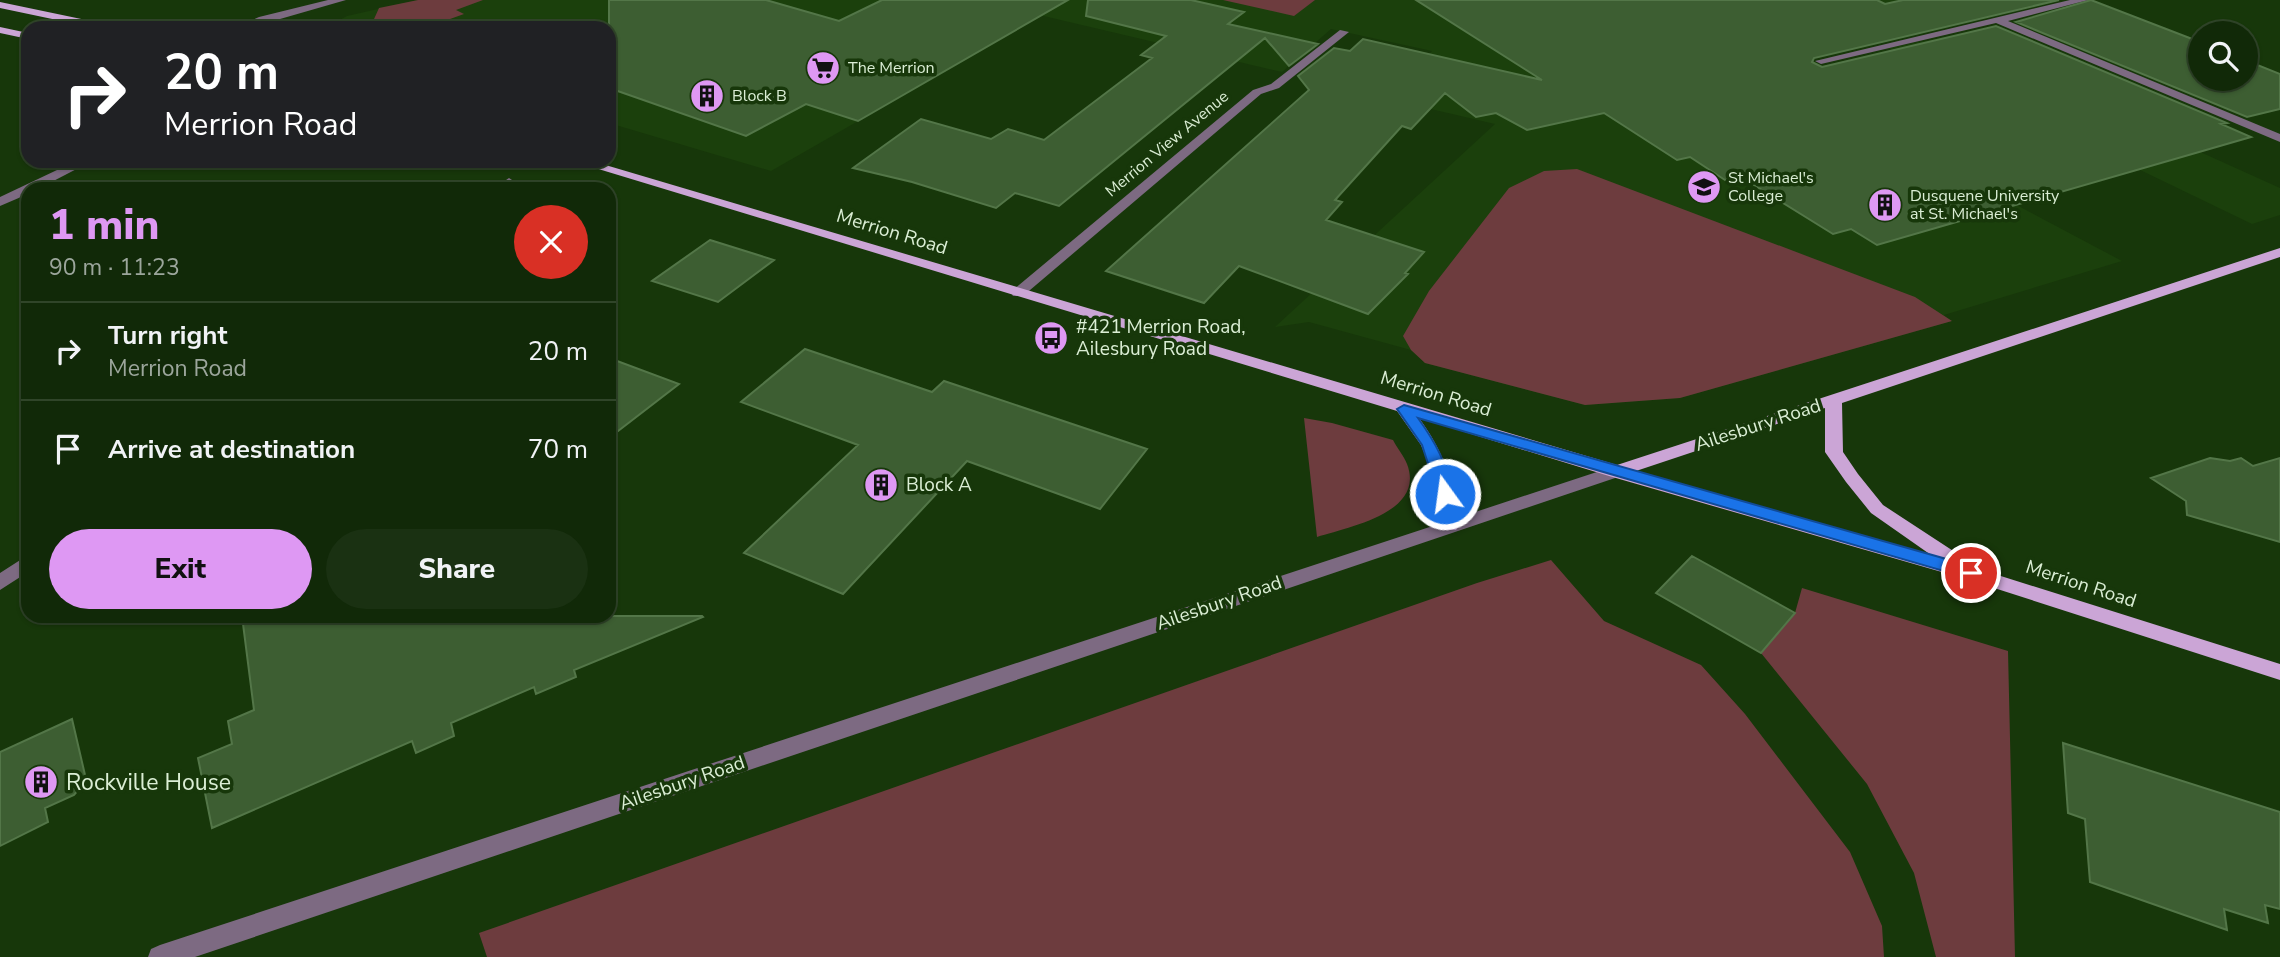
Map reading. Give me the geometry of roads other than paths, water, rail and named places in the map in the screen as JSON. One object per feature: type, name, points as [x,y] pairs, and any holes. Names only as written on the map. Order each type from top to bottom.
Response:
[{"type":"main road","points":[[0,5],[77,21]]},
{"type":"main road","points":[[0,30],[21,34]]},
{"type":"main road","name":"Merrion Road","points":[[601,168],[1337,386],[1404,409],[1615,472],[1971,573],[2280,671]]},
{"type":"main road","name":"Ailesbury Road","points":[[1615,472],[2280,252]]},
{"type":"main road","points":[[1834,400],[1834,452],[1852,478],[1877,509],[1971,573]]},
{"type":"main road","points":[[1404,409],[1429,444],[1437,463],[1450,526]]},
{"type":"street","points":[[258,21],[341,0]]},
{"type":"street","points":[[1821,61],[2083,0]]},
{"type":"street","points":[[1995,19],[2280,138]]},
{"type":"street","name":"Merrion View Avenue","points":[[1018,293],[1257,92],[1275,86],[1344,32]]},
{"type":"street","points":[[42,182],[71,168]]},
{"type":"street","points":[[0,202],[21,192]]},
{"type":"street","name":"Ailesbury Road","points":[[160,957],[1615,472]]},
{"type":"street","points":[[0,583],[21,567]]},
{"type":"place","name":"The Merrion","points":[[823,68]]},
{"type":"place","name":"Block B","points":[[707,96]]},
{"type":"place","name":"St Michael's College","points":[[1704,187]]},
{"type":"place","name":"Dusquene University at St. Michael's","points":[[1885,205]]},
{"type":"place","name":"#421 Merrion Road, Ailesbury Road","points":[[1051,338]]},
{"type":"place","name":"Block A","points":[[881,485]]},
{"type":"place","name":"Rockville House","points":[[41,782]]}]
